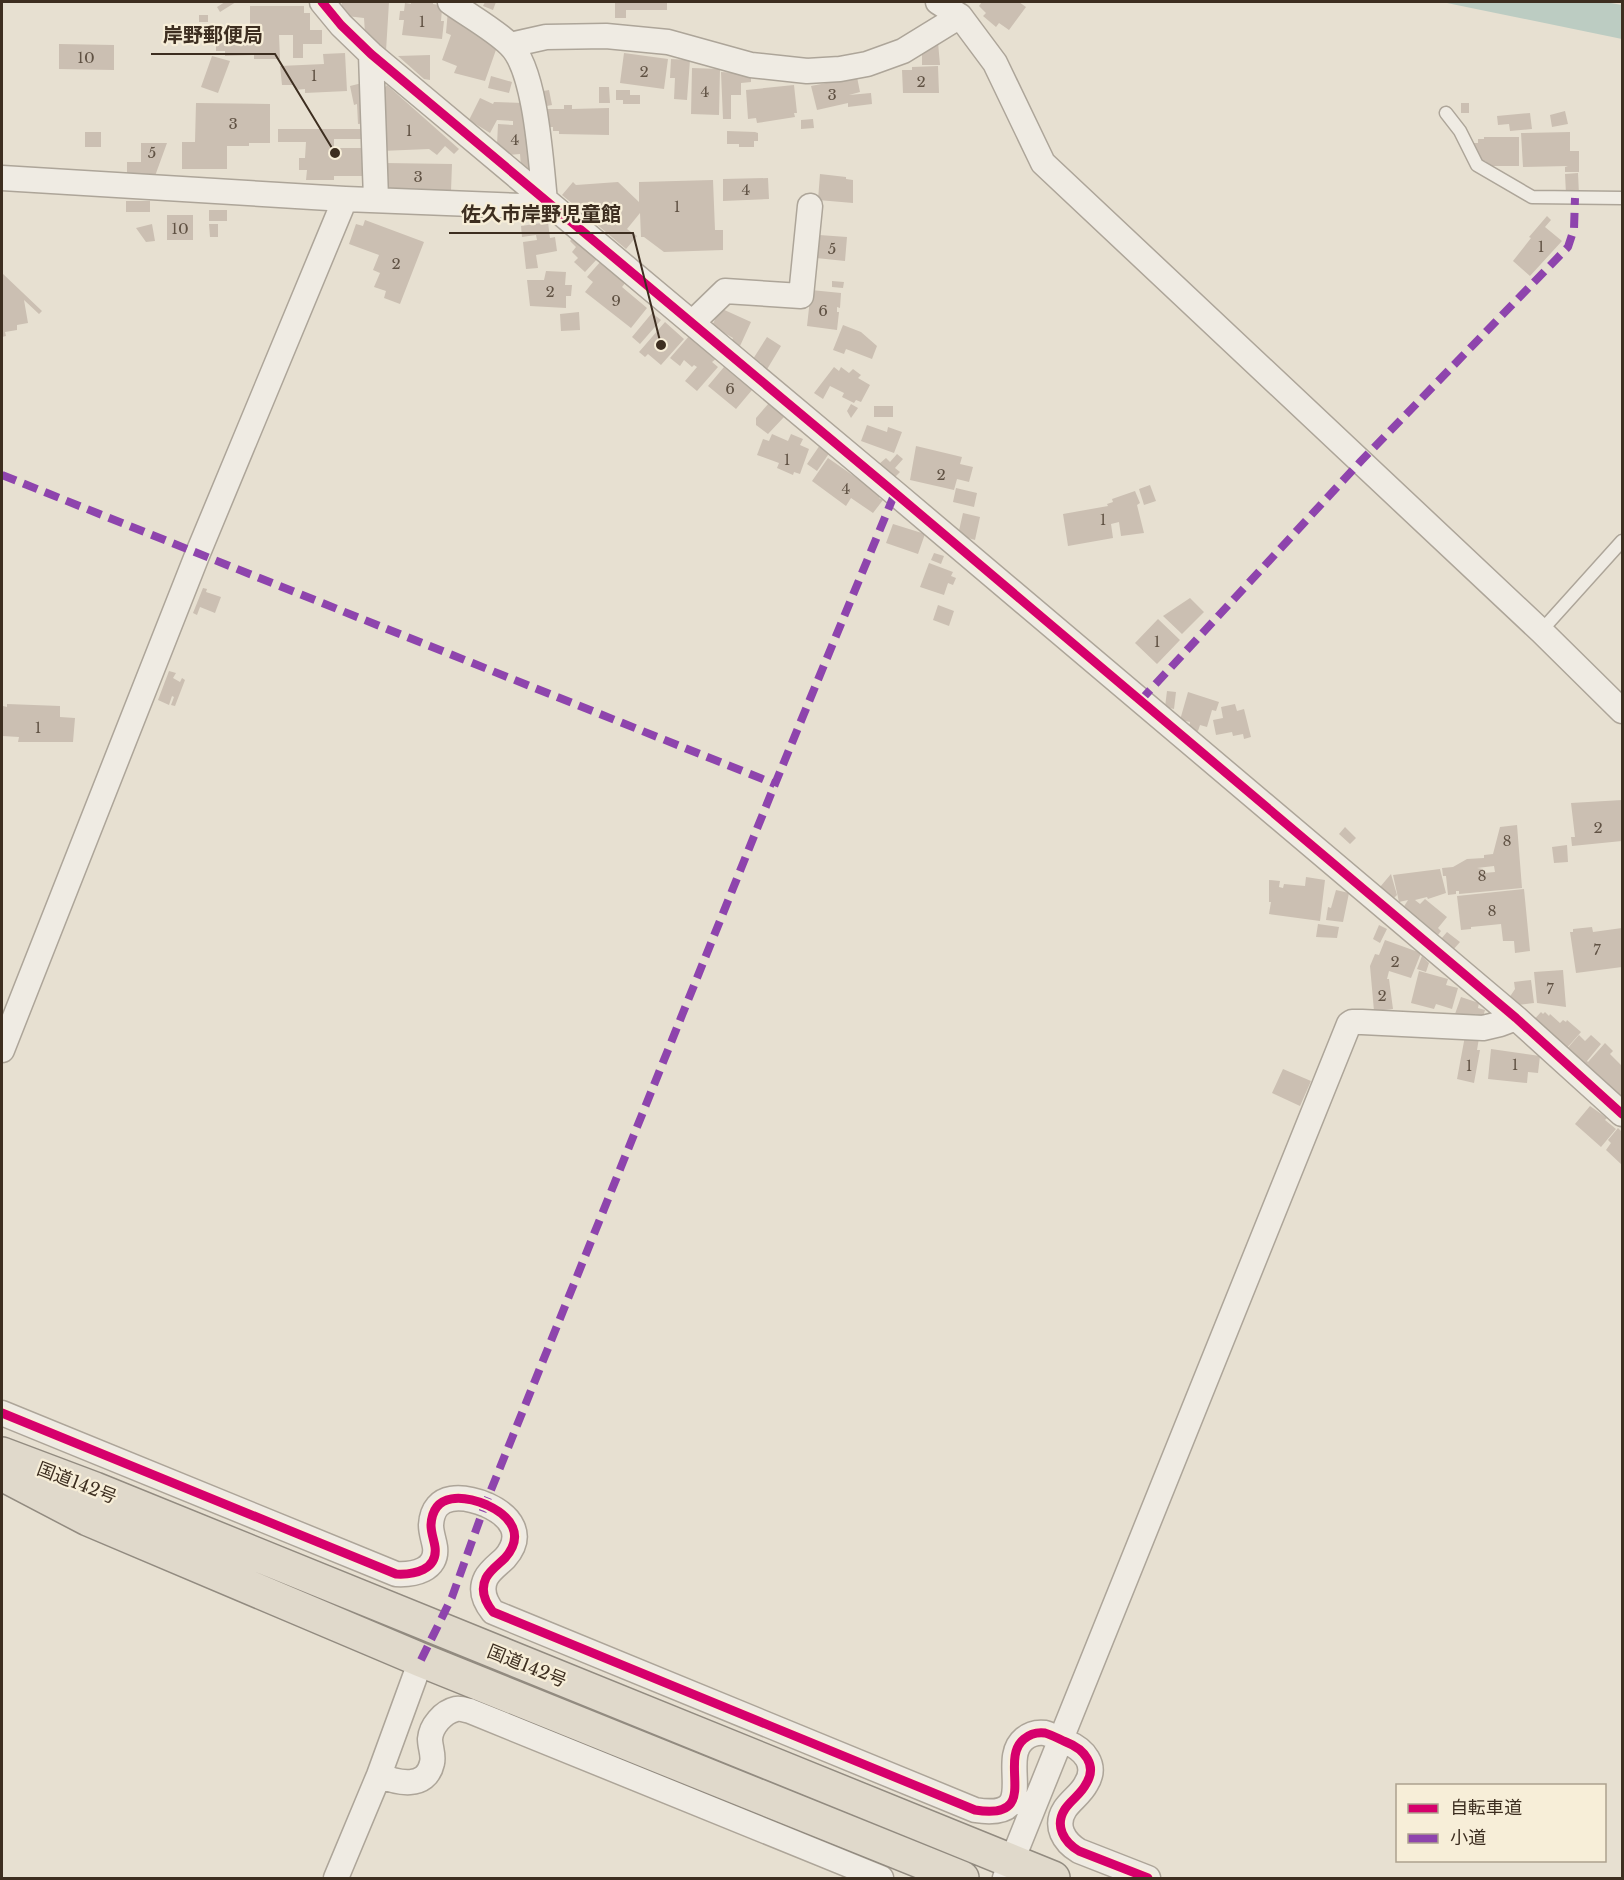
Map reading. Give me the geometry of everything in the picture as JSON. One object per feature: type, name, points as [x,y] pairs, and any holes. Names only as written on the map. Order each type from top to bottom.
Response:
[{"type":"highway","name":"国道142号","points":[[2,1454],[95,1489],[1009,1870],[1053,1878]]},
{"type":"highway","name":"国道142号","points":[[2,1474],[88,1519],[421,1659],[962,1878]]},
{"type":"street","points":[[322,2],[341,25],[371,54],[1516,1018],[1623,1114]]},
{"type":"street","points":[[450,2],[510,45],[521,60],[531,88],[545,201]]},
{"type":"street","points":[[938,2],[960,16],[995,63],[1043,163],[1541,631],[1623,711]]},
{"type":"street","points":[[510,45],[546,37],[606,36],[668,42],[751,65],[807,71],[840,69],[867,64],[903,51],[960,16]]},
{"type":"street","points":[[371,54],[376,199]]},
{"type":"street","points":[[2,178],[345,199],[521,206],[545,201]]},
{"type":"street","points":[[2,1050],[198,553],[345,199]]},
{"type":"street","points":[[692,323],[725,291],[801,296],[810,206]]},
{"type":"street","points":[[1009,1870],[1348,1024],[1362,1022],[1483,1028],[1516,1018]]},
{"type":"street","points":[[2,1413],[396,1574],[420,1573],[434,1558],[435,1548],[431,1526],[438,1506],[456,1497],[467,1498],[485,1505],[502,1512],[515,1531],[510,1551],[486,1577],[484,1596],[493,1612],[975,1810],[988,1812],[1000,1810],[1014,1797],[1016,1787],[1014,1754],[1018,1745],[1032,1733],[1044,1733],[1077,1746],[1085,1752],[1090,1774],[1087,1784],[1065,1808],[1061,1817],[1060,1826],[1063,1836],[1069,1845],[1079,1851],[1148,1878]]},
{"type":"street","points":[[336,1878],[379,1775],[421,1659]]},
{"type":"street","points":[[379,1775],[401,1783],[413,1783],[427,1775],[432,1763],[430,1740],[435,1726],[442,1716],[457,1709],[470,1711],[881,1878]]},
{"type":"lane","points":[[1446,113],[1460,131],[1477,165],[1532,197],[1623,198]]},
{"type":"lane","points":[[1541,631],[1623,541]]},
{"type":"shaded area","points":[[1442,2],[1605,2],[1622,5],[1622,39]]},
{"type":"building","points":[[225,2],[236,2],[220,12],[217,7]]},
{"type":"building","points":[[342,2],[389,2],[386,51],[365,33],[364,18],[346,16],[346,13],[341,12]]},
{"type":"building","points":[[411,2],[439,5],[438,8],[442,9],[441,21],[444,21],[442,39],[402,35],[404,20],[399,20],[400,11],[404,11],[405,3],[411,4]]},
{"type":"building","points":[[485,2],[496,2],[493,10],[483,6]]},
{"type":"building","points":[[615,2],[667,2],[667,10],[626,10],[626,18],[615,18]]},
{"type":"building","points":[[982,2],[1019,2],[1026,7],[1009,30],[999,23],[996,27],[983,16],[986,13],[979,6]]},
{"type":"building","points":[[250,6],[304,6],[304,13],[310,13],[310,30],[322,30],[322,44],[303,44],[303,58],[293,58],[293,35],[279,35],[280,59],[254,59],[254,55],[225,56],[225,51],[216,51],[216,34],[223,34],[223,26],[250,25]]},
{"type":"building","points":[[448,10],[497,47],[485,81],[454,73],[457,66],[442,60],[451,35],[446,33]]},
{"type":"building","points":[[199,15],[208,15],[208,22],[199,22]]},
{"type":"building","points":[[938,42],[940,65],[922,65],[922,52]]},
{"type":"building","points":[[59,44],[114,45],[114,70],[59,69]]},
{"type":"building","points":[[345,53],[347,91],[305,93],[305,89],[295,90],[295,85],[282,85],[280,66],[324,64],[323,54]]},
{"type":"building","points":[[624,53],[668,59],[664,89],[620,83]]},
{"type":"building","points":[[430,55],[430,80],[424,79],[398,56]]},
{"type":"building","points":[[212,56],[230,61],[218,93],[201,87]]},
{"type":"building","points":[[671,59],[690,60],[687,100],[674,99],[675,78],[670,78]]},
{"type":"building","points":[[938,66],[939,93],[903,93],[902,70],[912,70],[912,67]]},
{"type":"building","points":[[692,68],[720,69],[719,115],[691,114]]},
{"type":"building","points":[[721,72],[751,74],[751,82],[741,83],[741,95],[731,95],[731,119],[723,119]]},
{"type":"building","points":[[491,76],[512,82],[509,93],[488,88]]},
{"type":"building","points":[[857,77],[860,92],[849,95],[871,93],[872,104],[848,107],[848,103],[817,110],[811,86]]},
{"type":"building","points":[[362,83],[367,123],[358,124],[357,104],[354,105],[350,86]]},
{"type":"building","points":[[387,85],[459,149],[454,154],[445,146],[437,155],[429,149],[381,151],[380,114],[386,109],[376,98]]},
{"type":"building","points":[[794,85],[797,113],[794,113],[795,117],[757,123],[756,118],[748,119],[746,90]]},
{"type":"building","points":[[599,87],[609,87],[610,103],[599,103]]},
{"type":"building","points":[[549,90],[552,105],[541,107],[538,92]]},
{"type":"building","points":[[616,90],[630,90],[630,95],[640,95],[640,104],[623,104],[623,100],[616,100]]},
{"type":"building","points":[[480,98],[493,104],[494,102],[525,103],[537,176],[524,166],[521,167],[520,154],[507,155],[497,145],[498,124],[513,125],[513,121],[497,120],[490,133],[469,120]]},
{"type":"building","points":[[196,103],[270,104],[270,143],[227,146],[227,169],[182,169],[182,142],[195,142]]},
{"type":"building","points":[[1461,103],[1469,103],[1469,113],[1461,113]]},
{"type":"building","points":[[564,105],[572,105],[572,109],[609,108],[609,135],[559,134],[559,131],[553,131],[553,127],[544,127],[544,109],[564,109]]},
{"type":"building","points":[[1565,111],[1568,124],[1552,127],[1550,115]]},
{"type":"building","points":[[1530,113],[1532,129],[1510,131],[1509,124],[1498,125],[1497,116]]},
{"type":"building","points":[[813,119],[814,128],[801,129],[801,120]]},
{"type":"building","points":[[278,129],[363,129],[363,139],[334,139],[334,148],[365,148],[365,176],[334,176],[334,180],[306,180],[307,170],[299,170],[299,158],[305,158],[306,142],[278,142]]},
{"type":"building","points":[[727,131],[755,132],[758,133],[758,141],[754,141],[754,147],[727,144]]},
{"type":"building","points":[[85,132],[101,132],[101,147],[85,147]]},
{"type":"building","points":[[1570,132],[1570,151],[1579,151],[1579,172],[1565,172],[1565,167],[1568,166],[1523,167],[1521,133]]},
{"type":"building","points":[[1484,137],[1519,137],[1519,166],[1486,166],[1486,161],[1478,162],[1478,150],[1472,150],[1472,143],[1478,143],[1478,139],[1484,139]]},
{"type":"building","points":[[141,143],[167,143],[155,176],[127,176],[127,162],[141,162]]},
{"type":"building","points":[[385,163],[452,164],[451,191],[410,191],[410,188],[401,188],[401,191],[385,190]]},
{"type":"building","points":[[1578,173],[1579,194],[1566,194],[1565,174]]},
{"type":"building","points":[[820,174],[853,180],[853,203],[818,200]]},
{"type":"building","points":[[768,178],[769,199],[723,201],[723,179]]},
{"type":"building","points":[[713,180],[715,230],[723,230],[723,250],[664,252],[641,237],[640,213],[627,229],[637,236],[626,249],[562,195],[573,182],[576,185],[618,182],[639,202],[639,182]]},
{"type":"building","points":[[126,201],[150,201],[150,212],[126,212]]},
{"type":"building","points":[[209,210],[227,210],[227,221],[209,221]]},
{"type":"building","points":[[167,215],[193,215],[193,240],[167,240]]},
{"type":"building","points":[[1547,216],[1551,220],[1545,227],[1562,241],[1530,276],[1513,261]]},
{"type":"building","points":[[365,220],[424,242],[400,304],[384,298],[386,291],[374,287],[380,273],[373,270],[379,255],[349,244],[356,224],[363,226]]},
{"type":"building","points":[[548,222],[550,238],[555,237],[557,251],[536,255],[538,268],[526,269],[523,242],[537,240],[536,235],[522,237],[521,226]]},
{"type":"building","points":[[152,224],[155,241],[146,242],[136,228]]},
{"type":"building","points":[[209,224],[218,224],[218,237],[210,237]]},
{"type":"building","points":[[819,235],[847,237],[845,261],[816,258]]},
{"type":"building","points":[[574,236],[598,258],[585,272],[574,262],[578,258],[572,252],[576,247],[570,241]]},
{"type":"building","points":[[601,261],[626,282],[622,287],[647,308],[631,328],[585,292],[593,282],[587,277]]},
{"type":"building","points":[[546,271],[566,272],[565,285],[572,285],[571,296],[566,296],[566,308],[530,306],[527,280],[544,280]]},
{"type":"building","points":[[2,273],[42,311],[39,314],[24,300],[28,323],[17,325],[17,330],[5,332],[6,336],[2,337]]},
{"type":"building","points":[[832,281],[844,282],[843,288],[832,287]]},
{"type":"building","points":[[811,290],[841,293],[840,308],[837,307],[837,312],[839,312],[837,330],[807,326]]},
{"type":"building","points":[[720,308],[751,322],[740,346],[731,342],[733,338],[714,327],[713,324]]},
{"type":"building","points":[[579,312],[580,330],[561,331],[560,314]]},
{"type":"building","points":[[652,313],[661,320],[640,344],[632,337]]},
{"type":"building","points":[[665,322],[684,339],[661,365],[648,354],[645,357],[639,352]]},
{"type":"building","points":[[843,325],[861,332],[877,346],[872,359],[846,349],[844,354],[833,350]]},
{"type":"building","points":[[690,335],[717,358],[712,362],[718,367],[697,391],[685,381],[697,367],[694,365],[692,367],[684,360],[680,366],[670,358]]},
{"type":"building","points":[[767,337],[781,346],[766,371],[759,366],[761,363],[753,359]]},
{"type":"building","points":[[724,367],[752,390],[736,409],[708,386]]},
{"type":"building","points":[[834,367],[839,371],[841,367],[849,373],[853,369],[861,375],[858,378],[870,385],[861,402],[856,400],[854,403],[842,397],[844,393],[830,386],[823,399],[814,393]]},
{"type":"building","points":[[769,403],[784,417],[768,434],[756,425],[756,418]]},
{"type":"building","points":[[851,404],[858,408],[851,418],[847,411]]},
{"type":"building","points":[[874,406],[893,406],[893,417],[874,417]]},
{"type":"building","points":[[867,425],[887,432],[888,427],[902,432],[894,453],[861,441]]},
{"type":"building","points":[[772,434],[788,441],[791,434],[803,439],[800,445],[809,449],[800,474],[794,472],[793,475],[777,468],[779,463],[757,455],[763,439],[769,441]]},
{"type":"building","points":[[820,445],[830,452],[817,471],[807,464]]},
{"type":"building","points":[[916,446],[962,457],[960,464],[973,467],[969,482],[957,479],[954,490],[910,480]]},
{"type":"building","points":[[897,454],[903,459],[895,468],[900,472],[894,478],[879,464],[886,458],[890,462]]},
{"type":"building","points":[[828,458],[881,495],[879,498],[883,500],[873,513],[851,498],[846,506],[812,481]]},
{"type":"building","points":[[1150,485],[1156,501],[1144,505],[1139,489]]},
{"type":"building","points":[[956,488],[977,493],[974,507],[953,502]]},
{"type":"building","points":[[1135,491],[1140,503],[1137,505],[1144,533],[1121,536],[1119,522],[1111,524],[1113,538],[1068,546],[1063,514],[1108,506],[1107,504],[1113,502],[1112,499]]},
{"type":"building","points":[[963,513],[980,517],[975,540],[958,535]]},
{"type":"building","points":[[893,524],[925,534],[918,554],[886,543]]},
{"type":"building","points":[[934,553],[944,556],[941,564],[931,560]]},
{"type":"building","points":[[929,563],[953,572],[951,576],[956,578],[953,585],[948,583],[944,595],[920,587]]},
{"type":"building","points":[[203,588],[207,589],[206,592],[221,597],[215,613],[200,607],[197,615],[193,613]]},
{"type":"building","points":[[1190,598],[1204,612],[1182,634],[1163,616]]},
{"type":"building","points":[[938,605],[954,611],[949,626],[933,620]]},
{"type":"building","points":[[1158,619],[1180,640],[1157,664],[1135,643]]},
{"type":"building","points":[[169,671],[176,673],[173,678],[180,682],[182,678],[185,680],[175,706],[171,705],[174,697],[172,696],[169,705],[158,700]]},
{"type":"building","points":[[1167,691],[1176,692],[1174,709],[1165,707]]},
{"type":"building","points":[[1188,692],[1219,702],[1216,711],[1212,710],[1207,727],[1200,725],[1198,731],[1189,729],[1190,722],[1180,720]]},
{"type":"building","points":[[7,704],[60,706],[60,717],[75,718],[73,742],[18,742],[19,737],[2,736],[3,706],[7,707]]},
{"type":"building","points":[[1235,704],[1237,711],[1244,709],[1251,737],[1244,739],[1243,734],[1233,736],[1232,732],[1216,735],[1213,720],[1223,718],[1221,707]]},
{"type":"building","points":[[1622,800],[1622,841],[1572,846],[1571,837],[1575,837],[1571,803]]},
{"type":"building","points":[[1517,825],[1522,888],[1459,894],[1459,891],[1456,891],[1456,894],[1448,895],[1446,876],[1443,876],[1442,868],[1453,867],[1467,859],[1484,858],[1484,855],[1493,854],[1500,827]],"holes":[[[1494,866],[1495,872],[1484,873],[1483,869],[1477,868]]]},
{"type":"building","points":[[1345,827],[1356,838],[1350,844],[1339,834]]},
{"type":"building","points":[[1567,845],[1568,862],[1554,863],[1552,847]]},
{"type":"building","points":[[1440,869],[1446,893],[1428,899],[1427,897],[1415,900],[1420,904],[1425,899],[1447,917],[1438,928],[1441,931],[1438,935],[1403,908],[1408,900],[1399,902],[1393,875]]},
{"type":"building","points":[[1391,874],[1397,895],[1393,899],[1380,887]]},
{"type":"building","points":[[1306,877],[1325,880],[1320,921],[1269,914],[1271,902],[1269,902],[1269,880],[1280,881],[1279,887],[1283,888],[1284,884],[1305,886]]},
{"type":"building","points":[[1524,889],[1530,951],[1515,953],[1514,941],[1503,941],[1501,924],[1461,930],[1457,896]]},
{"type":"building","points":[[1336,890],[1349,893],[1343,922],[1326,920],[1328,907],[1331,908]]},
{"type":"building","points":[[1318,924],[1339,927],[1337,938],[1316,937]]},
{"type":"building","points":[[1379,925],[1387,929],[1380,943],[1373,939]]},
{"type":"building","points":[[1592,927],[1593,932],[1622,928],[1622,967],[1576,973],[1570,932],[1573,932],[1573,929]]},
{"type":"building","points":[[1447,932],[1460,942],[1453,950],[1441,939]]},
{"type":"building","points":[[1385,940],[1421,953],[1411,978],[1389,971],[1387,979],[1389,979],[1393,1009],[1374,1011],[1370,966],[1375,954],[1379,955]]},
{"type":"building","points":[[1422,956],[1429,963],[1426,972],[1417,969]]},
{"type":"building","points":[[1563,970],[1566,1007],[1537,1003],[1534,972]]},
{"type":"building","points":[[1419,971],[1448,979],[1446,985],[1458,988],[1452,1009],[1436,1004],[1434,1009],[1411,1003]]},
{"type":"building","points":[[1531,980],[1534,1003],[1518,1005],[1509,998],[1515,989],[1514,982]]},
{"type":"building","points":[[1461,997],[1479,1003],[1478,1008],[1485,1010],[1483,1017],[1475,1014],[1473,1021],[1455,1014]]},
{"type":"building","points":[[1541,1012],[1549,1016],[1550,1014],[1560,1023],[1567,1020],[1581,1032],[1566,1049],[1531,1023]]},
{"type":"building","points":[[1579,1035],[1585,1041],[1591,1035],[1601,1044],[1588,1062],[1605,1043],[1613,1051],[1610,1054],[1622,1066],[1622,1101],[1566,1050]]},
{"type":"building","points":[[1465,1036],[1479,1038],[1477,1050],[1480,1050],[1474,1083],[1457,1079]]},
{"type":"building","points":[[1491,1049],[1540,1056],[1538,1073],[1528,1072],[1527,1083],[1488,1079]]},
{"type":"building","points":[[1283,1069],[1311,1081],[1300,1106],[1272,1093]]},
{"type":"building","points":[[1590,1106],[1607,1118],[1605,1120],[1616,1129],[1601,1147],[1575,1124]]},
{"type":"building","points":[[1618,1128],[1622,1132],[1622,1165],[1606,1150],[1611,1143],[1608,1140]]},
{"type":"marked path","points":[[1140,701],[1361,461],[1568,247],[1574,229],[1575,198]]},
{"type":"marked path","points":[[2,475],[775,784]]},
{"type":"marked path","points":[[421,1660],[452,1597],[485,1505],[775,784],[895,493]]},
{"type":"cycle path","points":[[322,2],[341,25],[371,54],[1516,1018],[1622,1114]]},
{"type":"cycle path","points":[[2,1413],[396,1574],[423,1570],[433,1561],[435,1555],[431,1531],[433,1514],[444,1501],[460,1498],[487,1505],[509,1521],[514,1534],[511,1550],[490,1572],[484,1582],[484,1596],[493,1612],[975,1810],[996,1811],[1008,1807],[1015,1787],[1017,1749],[1024,1739],[1031,1735],[1036,1733],[1050,1735],[1073,1745],[1083,1753],[1090,1764],[1086,1784],[1062,1815],[1060,1821],[1065,1838],[1079,1851],[1148,1878]]},
{"type":"place","name":"岸野郵便局","points":[[335,153]]},
{"type":"place","name":"佐久市岸野児童館","points":[[661,345]]}]
